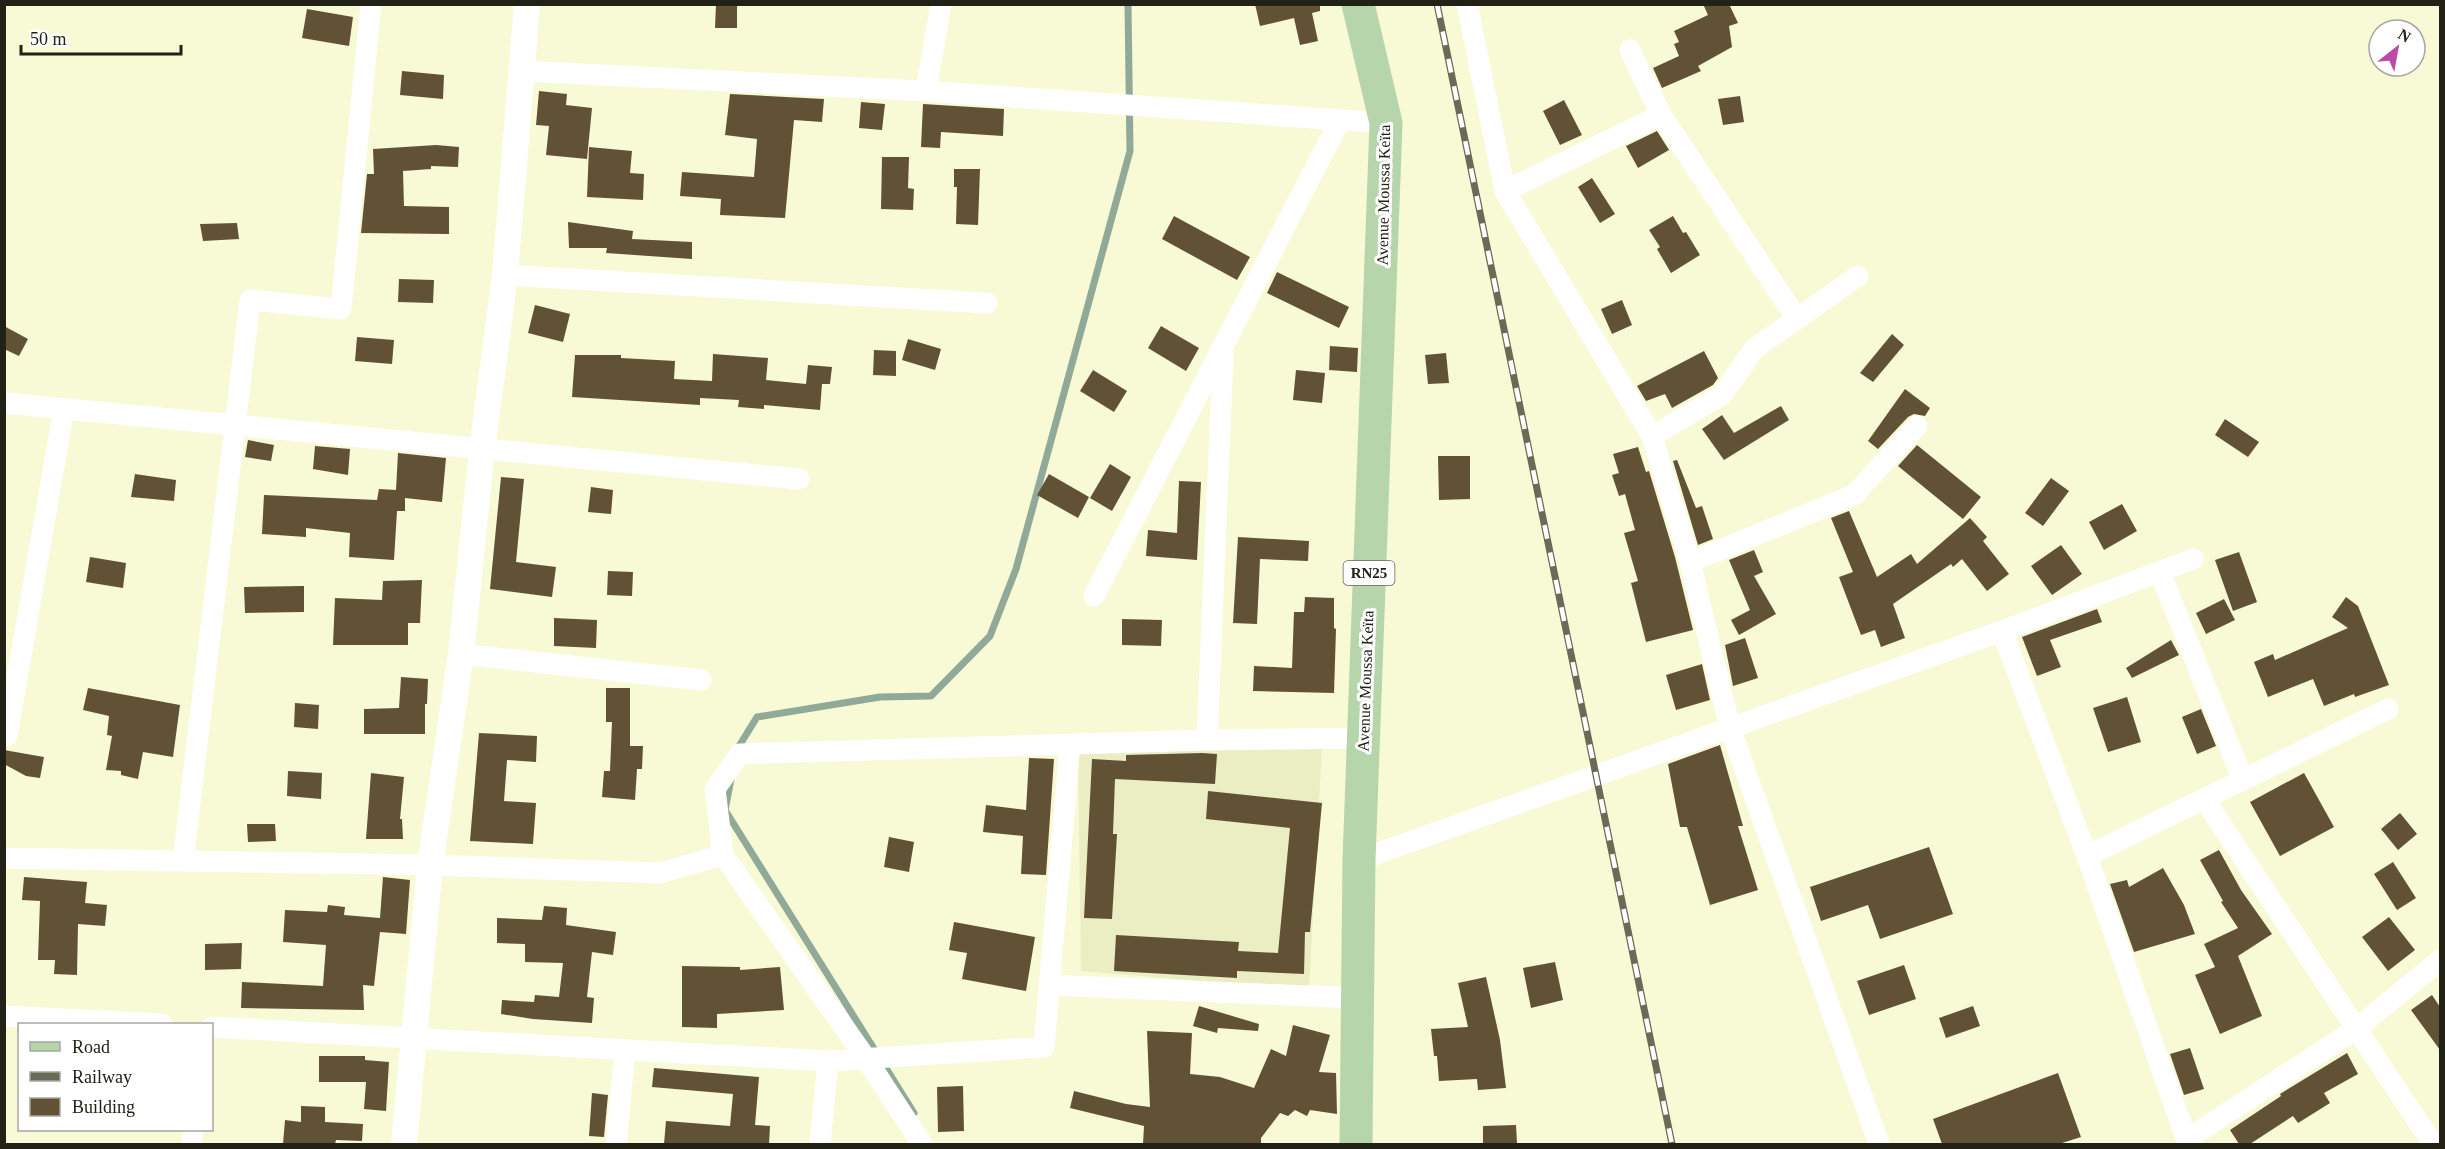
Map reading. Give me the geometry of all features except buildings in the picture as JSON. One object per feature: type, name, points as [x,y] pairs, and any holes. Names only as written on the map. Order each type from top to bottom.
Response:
[{"type":"main road","name":"Avenue Moussa Keïta","points":[[1356,1144],[1359,860],[1386,123],[1358,4]]},
{"type":"street","points":[[183,861],[250,300],[341,309],[371,4]]},
{"type":"street","points":[[404,1144],[430,865],[461,654],[482,448],[505,275],[527,4]]},
{"type":"street","points":[[926,91],[941,4]]},
{"type":"street","points":[[1467,4],[1505,191],[1652,436],[1690,562],[1730,728],[1880,1144]]},
{"type":"street","points":[[1630,50],[1660,115],[1797,319]]},
{"type":"street","points":[[521,71],[926,91],[1386,123]]},
{"type":"street","points":[[1505,191],[1660,115]]},
{"type":"street","points":[[1094,596],[1340,120]]},
{"type":"street","points":[[505,275],[987,303]]},
{"type":"street","points":[[1652,436],[1722,395],[1754,349],[1858,276]]},
{"type":"street","points":[[1207,740],[1223,346]]},
{"type":"street","points":[[4,402],[799,479]]},
{"type":"street","points":[[4,736],[7,736],[64,408]]},
{"type":"street","points":[[1690,562],[1854,495],[1917,426]]},
{"type":"street","points":[[1359,860],[2002,631],[2193,559]]},
{"type":"street","points":[[2160,572],[2243,780]]},
{"type":"street","points":[[2002,631],[2087,856],[2187,1142],[2356,1029],[2440,960]]},
{"type":"street","points":[[461,654],[701,680]]},
{"type":"street","points":[[2087,856],[2388,709]]},
{"type":"street","points":[[922,1144],[865,1057],[723,855],[715,789],[740,754],[1207,740],[1363,738]]},
{"type":"street","points":[[213,1027],[828,1061],[1044,1047],[1070,744]]},
{"type":"street","points":[[2204,799],[2433,1144]]},
{"type":"street","points":[[4,858],[430,865],[660,873],[723,855]]},
{"type":"street","points":[[1050,985],[1358,998]]},
{"type":"street","points":[[4,1016],[142,1023]]},
{"type":"street","points":[[616,1144],[625,1050]]},
{"type":"street","points":[[820,1144],[828,1061]]},
{"type":"shaded area","points":[[1322,746],[1309,990],[1081,971],[1078,748]]},
{"type":"waterway","points":[[736,751],[757,717],[880,697],[931,696],[990,636],[1016,569],[1130,151],[1128,4]]},
{"type":"waterway","points":[[731,779],[725,810],[914,1113]]},
{"type":"railway","points":[[1437,4],[1672,1144]]}]
